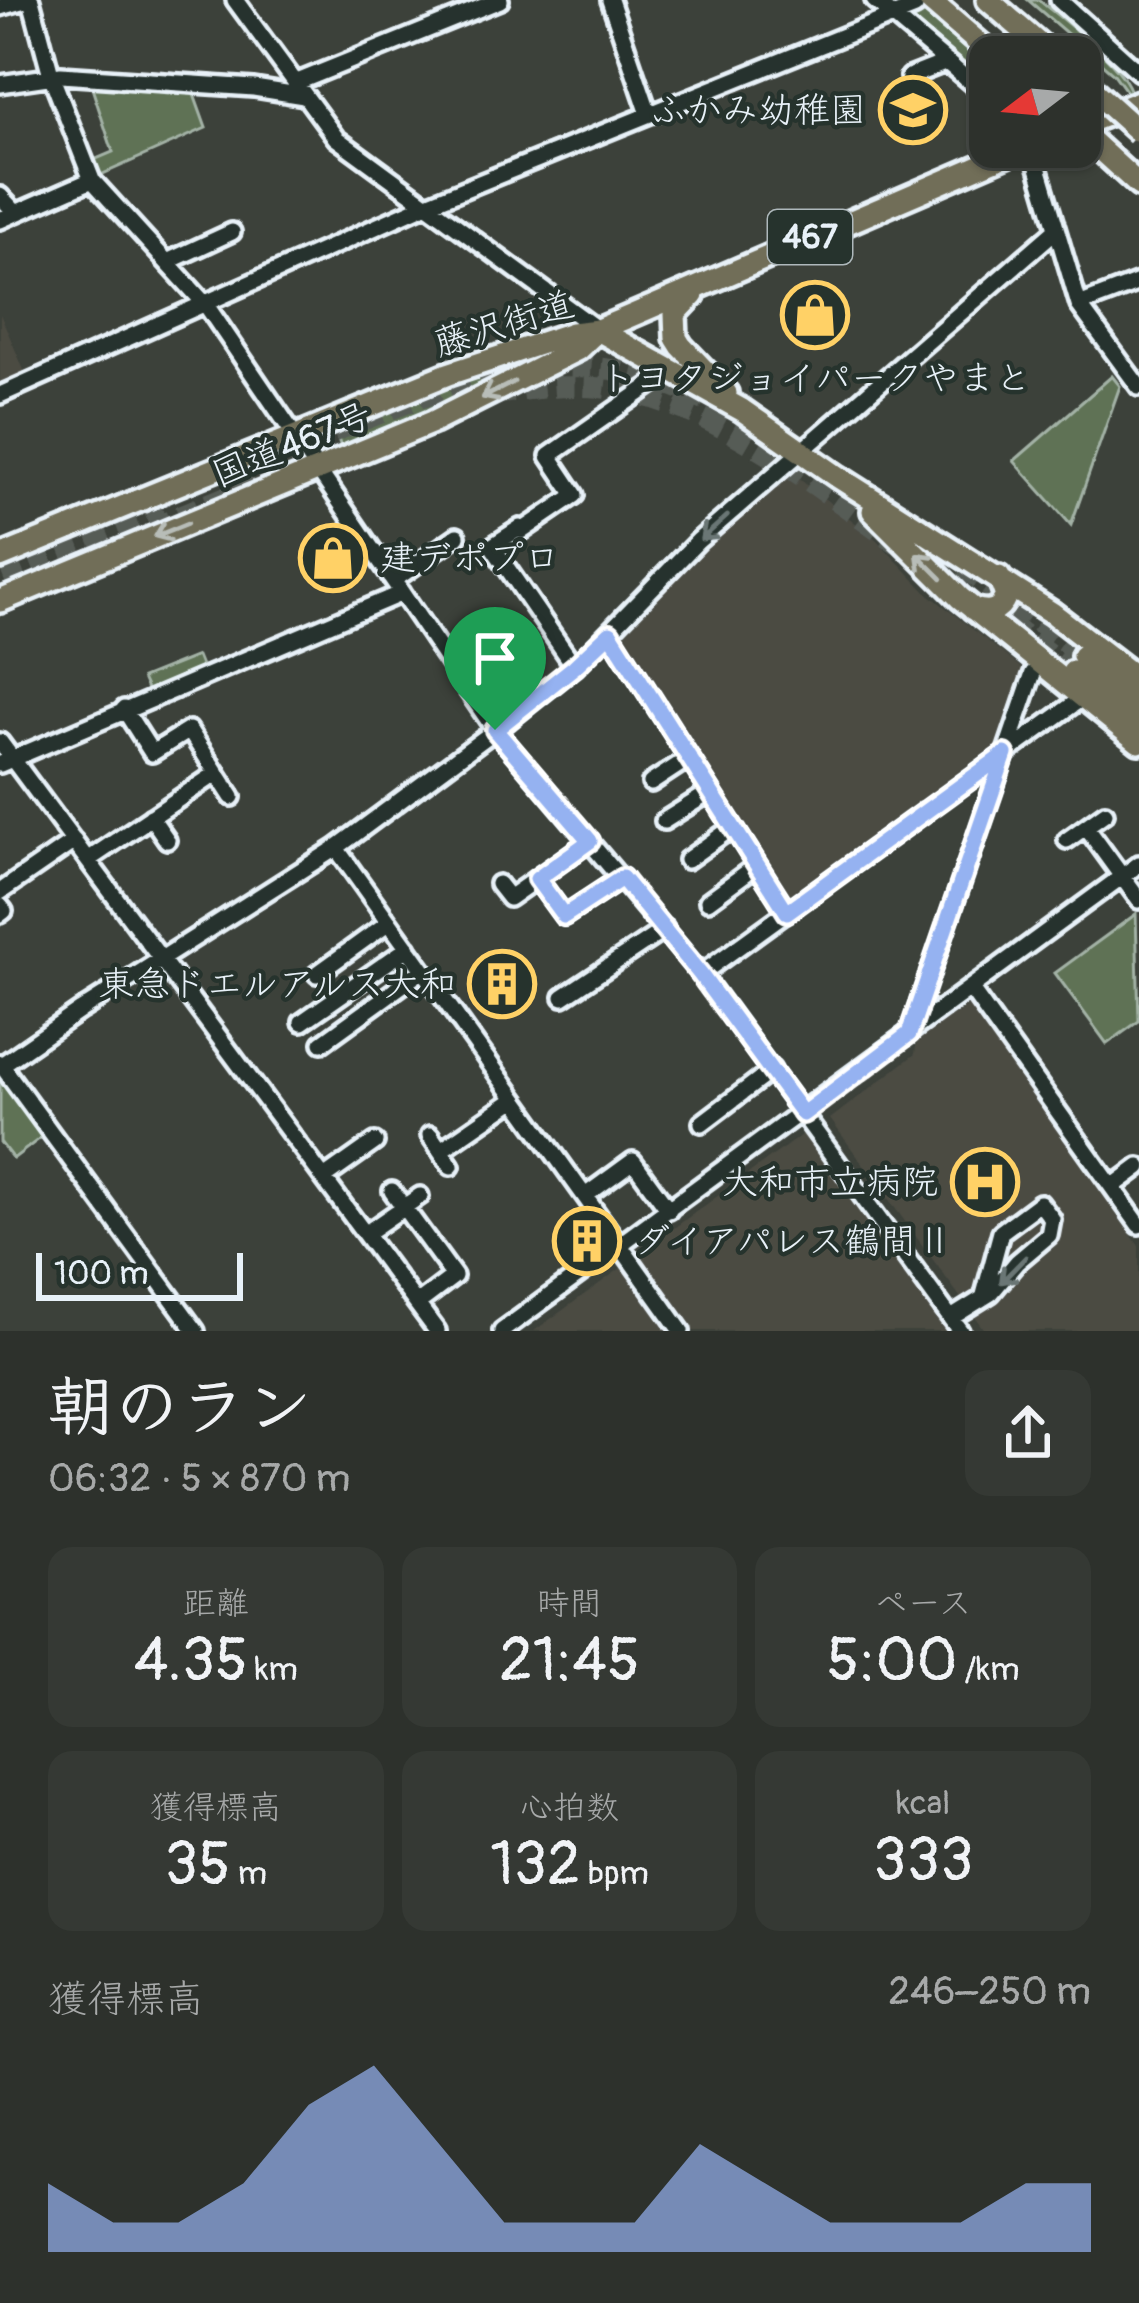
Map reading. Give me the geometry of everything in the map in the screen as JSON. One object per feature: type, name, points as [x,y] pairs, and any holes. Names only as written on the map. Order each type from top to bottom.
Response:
[{"type":"highway","points":[[988,0],[1030,36]]},
{"type":"highway","points":[[922,3],[969,38]]},
{"type":"highway","points":[[1101,98],[1139,132]]},
{"type":"highway","points":[[1101,119],[1139,102]]},
{"type":"highway","points":[[1101,148],[1139,185]]},
{"type":"highway","name":"藤沢街道","points":[[0,557],[448,374],[572,333],[598,330],[978,168]]},
{"type":"highway","points":[[742,410],[681,346],[673,325],[681,304],[757,260]]},
{"type":"highway","points":[[598,330],[742,410],[838,477],[999,577],[1139,680]]},
{"type":"highway","name":"国道467号","points":[[0,601],[463,409],[578,349],[598,330]]},
{"type":"highway","points":[[838,477],[973,609],[1139,742]]},
{"type":"highway","points":[[973,609],[988,613],[999,608],[1006,596],[999,577]]},
{"type":"highway","points":[[1015,645],[1009,633],[1015,613],[1038,604]]},
{"type":"highway","points":[[1139,700],[1078,664],[1139,722]]},
{"type":"street","points":[[0,7],[28,0],[92,180],[206,305],[495,730],[700,974],[956,1324],[984,1295],[1000,1232],[1040,1203],[1052,1219],[1048,1235],[992,1293],[984,1295]]},
{"type":"street","points":[[235,0],[336,138],[598,330]]},
{"type":"street","points":[[0,84],[51,75],[300,89],[500,0]]},
{"type":"street","points":[[610,0],[649,114]]},
{"type":"street","points":[[874,0],[969,81]]},
{"type":"street","points":[[1059,0],[1139,71]]},
{"type":"street","points":[[0,395],[425,205],[922,3]]},
{"type":"street","points":[[909,77],[946,62]]},
{"type":"street","points":[[1035,168],[1079,304],[1139,387]]},
{"type":"street","points":[[0,196],[8,217],[92,180]]},
{"type":"street","points":[[196,1331],[0,1065],[336,848],[495,730],[574,667],[698,541],[1056,230]]},
{"type":"street","points":[[167,262],[232,232]]},
{"type":"street","points":[[1079,304],[1139,282]]},
{"type":"street","points":[[574,667],[493,546],[575,495],[548,456],[672,370]]},
{"type":"street","points":[[6,761],[398,586],[457,536]]},
{"type":"street","points":[[610,633],[787,912]]},
{"type":"street","points":[[909,1034],[1033,673]]},
{"type":"street","points":[[700,974],[1082,698]]},
{"type":"street","points":[[124,709],[152,753],[189,730],[232,796]]},
{"type":"street","points":[[0,742],[6,761],[74,841],[436,1331]]},
{"type":"street","points":[[651,783],[689,758]]},
{"type":"street","points":[[88,860],[217,773]]},
{"type":"street","points":[[664,821],[710,792]]},
{"type":"street","points":[[1067,840],[1106,813]]},
{"type":"street","points":[[151,817],[166,840]]},
{"type":"street","points":[[687,860],[733,827]]},
{"type":"street","points":[[1086,827],[1139,900]]},
{"type":"street","points":[[0,892],[74,841]]},
{"type":"street","points":[[497,890],[509,898],[590,841]]},
{"type":"street","points":[[336,848],[681,1331]]},
{"type":"street","points":[[502,1331],[1139,864]]},
{"type":"street","points":[[707,901],[757,865]]},
{"type":"street","points":[[537,879],[564,916],[622,878]]},
{"type":"street","points":[[316,974],[389,922]]},
{"type":"street","points":[[563,997],[665,929]]},
{"type":"street","points":[[302,1022],[407,948]]},
{"type":"street","points":[[322,1043],[423,970]]},
{"type":"street","points":[[970,988],[1139,1225]]},
{"type":"street","points":[[708,1116],[772,1070]]},
{"type":"street","points":[[441,1150],[515,1099]]},
{"type":"street","points":[[430,1135],[451,1166]]},
{"type":"street","points":[[324,1178],[375,1142]]},
{"type":"street","points":[[585,1196],[633,1161],[669,1210]]},
{"type":"street","points":[[1112,1187],[1139,1167]]},
{"type":"street","points":[[392,1190],[454,1276],[417,1304]]},
{"type":"street","points":[[365,1234],[420,1196]]},
{"type":"shaded area","points":[[0,314],[27,377],[0,388]]},
{"type":"shaded area","points":[[786,474],[793,474],[876,539],[926,592],[1024,670],[995,754],[791,904],[785,903],[620,639],[710,541]]},
{"type":"shaded area","name":"大和市立病院","points":[[969,1005],[1139,1246],[1139,1331],[985,1331],[830,1119],[915,1054],[917,1039]]},
{"type":"shaded area","points":[[804,1133],[946,1331],[691,1331],[640,1261],[641,1252]]},
{"type":"shaded area","points":[[621,1268],[667,1331],[534,1331]]},
{"type":"green space","points":[[1028,0],[1039,0],[1082,36],[1070,36]]},
{"type":"green space","points":[[923,12],[969,52],[969,69],[908,15]]},
{"type":"green space","points":[[1101,54],[1121,75],[1132,99],[1101,63]]},
{"type":"green space","points":[[90,82],[192,89],[206,128],[96,177],[89,162],[113,152]]},
{"type":"green space","points":[[572,339],[469,397],[341,447],[332,423]]},
{"type":"green space","points":[[1112,376],[1120,386],[1071,525],[1014,461]]},
{"type":"green space","points":[[197,656],[203,671],[149,694],[142,678]]},
{"type":"green space","points":[[1136,914],[1139,1021],[1107,1044],[1055,973]]},
{"type":"green space","points":[[0,1081],[43,1136],[13,1159],[0,1142]]},
{"type":"tunnel","points":[[333,432],[472,381],[563,367],[609,369],[656,380],[705,401]]},
{"type":"tunnel","points":[[492,395],[589,387],[658,400],[766,453],[898,544]]},
{"type":"tunnel","points":[[7,587],[327,455]]},
{"type":"tunnel","points":[[0,570],[160,503]]},
{"type":"tunnel","points":[[963,567],[1083,656]]},
{"type":"tunnel","points":[[982,603],[1073,672]]},
{"type":"place","name":"ふかみ幼稚園","points":[[913,110]]},
{"type":"place","name":"トヨタジョイパークやまと","points":[[815,315]]},
{"type":"place","name":"建デポプロ","points":[[333,558]]},
{"type":"place","name":"東急ドエルアルス大和","points":[[502,984]]},
{"type":"place","name":"大和市立病院","points":[[985,1182]]},
{"type":"place","name":"ダイアパレス鶴間Ⅱ","points":[[587,1241]]},
{"type":"route","points":[[610,633],[787,912],[1005,754],[909,1034],[803,1114],[622,878],[564,916],[537,879],[590,841],[495,730],[610,633]]}]
